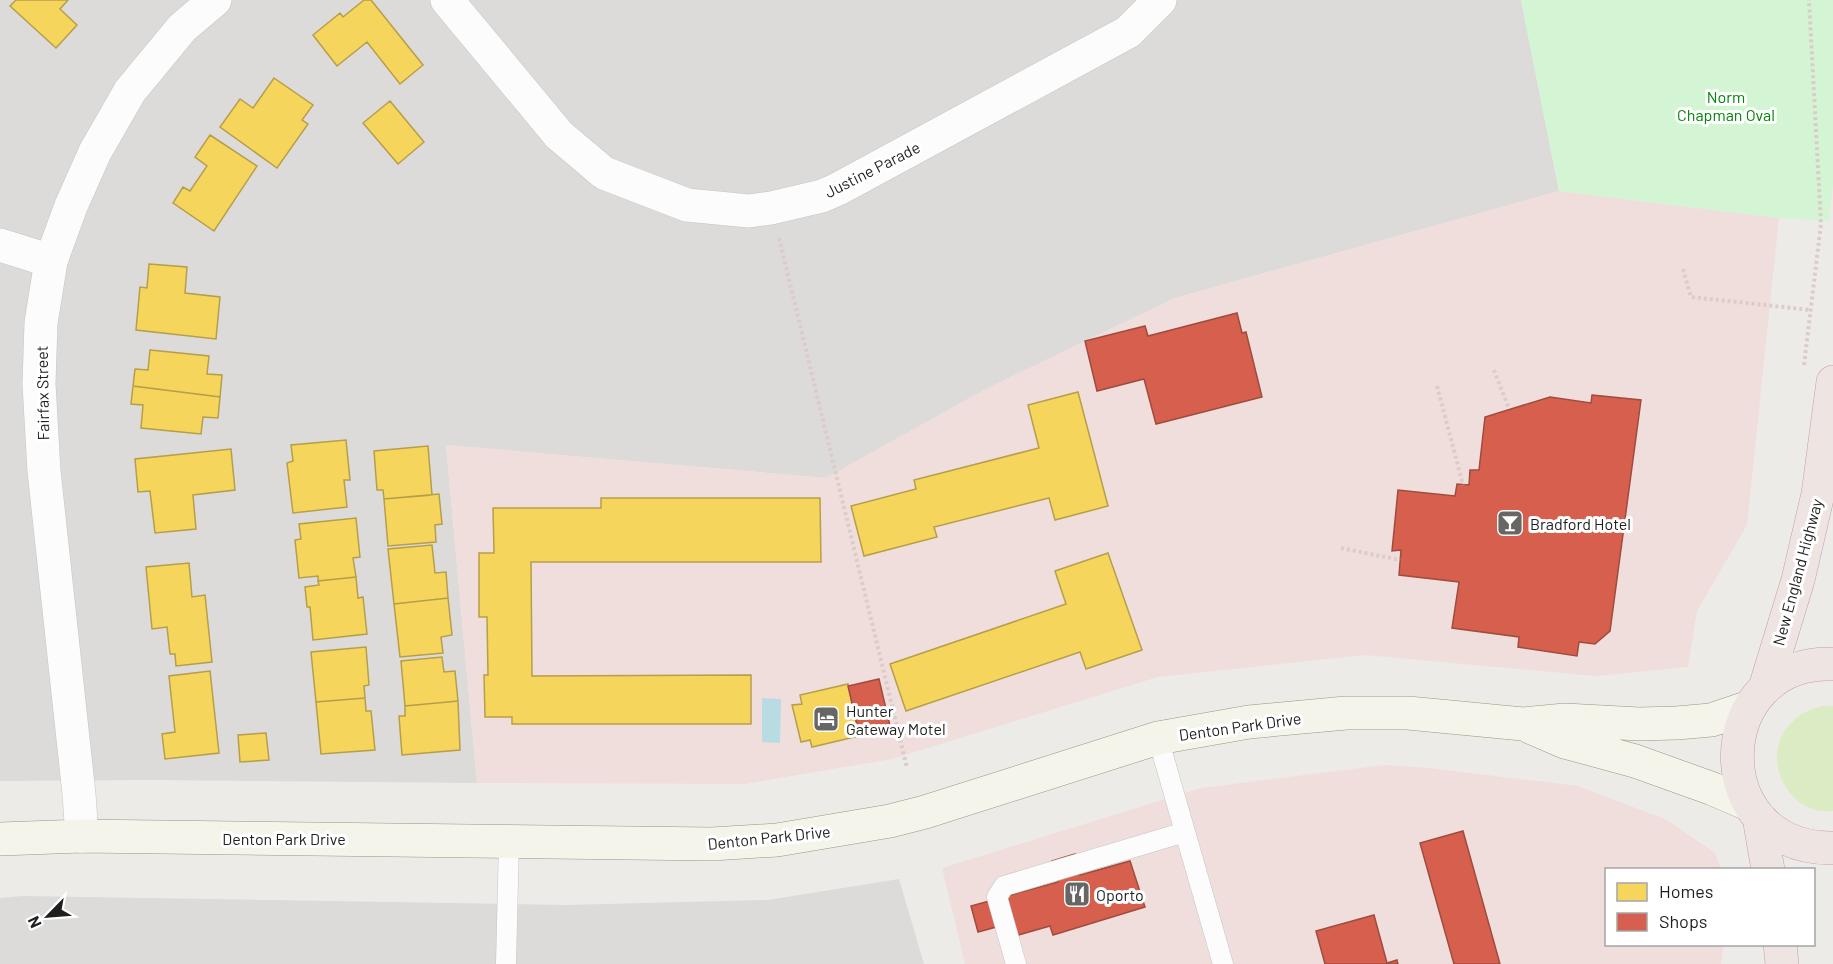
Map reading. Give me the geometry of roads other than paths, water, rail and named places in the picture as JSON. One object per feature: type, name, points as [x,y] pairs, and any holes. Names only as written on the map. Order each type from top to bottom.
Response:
[{"type":"highway","name":"New England Highway","points":[[1755,811],[1741,784],[1736,762],[1739,734],[1758,698],[1798,580],[1818,494],[1833,382]]},
{"type":"highway","points":[[1758,698],[1779,678],[1796,670],[1812,665],[1833,664]]},
{"type":"highway","points":[[1755,811],[1771,828],[1798,843],[1818,848],[1833,848]]},
{"type":"highway","points":[[1755,811],[1768,868]]},
{"type":"highway","points":[[1780,946],[1782,964]]},
{"type":"main road","name":"Denton Park Drive","points":[[0,839],[82,836],[712,844],[777,840],[890,821],[1158,738],[1249,722],[1346,713],[1407,713],[1523,724],[1565,720],[1639,724],[1677,723],[1711,720],[1758,698]]},
{"type":"main road","name":"Denton Park Drive","points":[[1523,724],[1564,742],[1635,761],[1713,789],[1755,811]]},
{"type":"street","name":"Fairfax Street","points":[[82,836],[44,471],[39,384],[42,323],[51,261],[70,206],[95,152],[130,91],[182,28],[215,0]]},
{"type":"street","name":"Justine Parade","points":[[447,0],[559,135],[604,173],[687,205],[749,211],[822,196],[848,184],[1128,32],[1160,0]]},
{"type":"street","points":[[0,245],[51,261]]},
{"type":"lane","points":[[1158,738],[1223,964]]},
{"type":"lane","points":[[1016,964],[997,897],[1004,886],[1185,832]]},
{"type":"lane","points":[[506,964],[509,842]]},
{"type":"water","points":[[762,698],[781,699],[780,743],[762,742]]},
{"type":"place","name":"Bradford Hotel","points":[[1510,523]]},
{"type":"place","name":"Hunter Gateway Motel","points":[[826,719]]},
{"type":"place","name":"Oporto","points":[[1077,894]]},
{"type":"park label","name":"Norm Chapman Oval","points":[[1726,105]]}]
